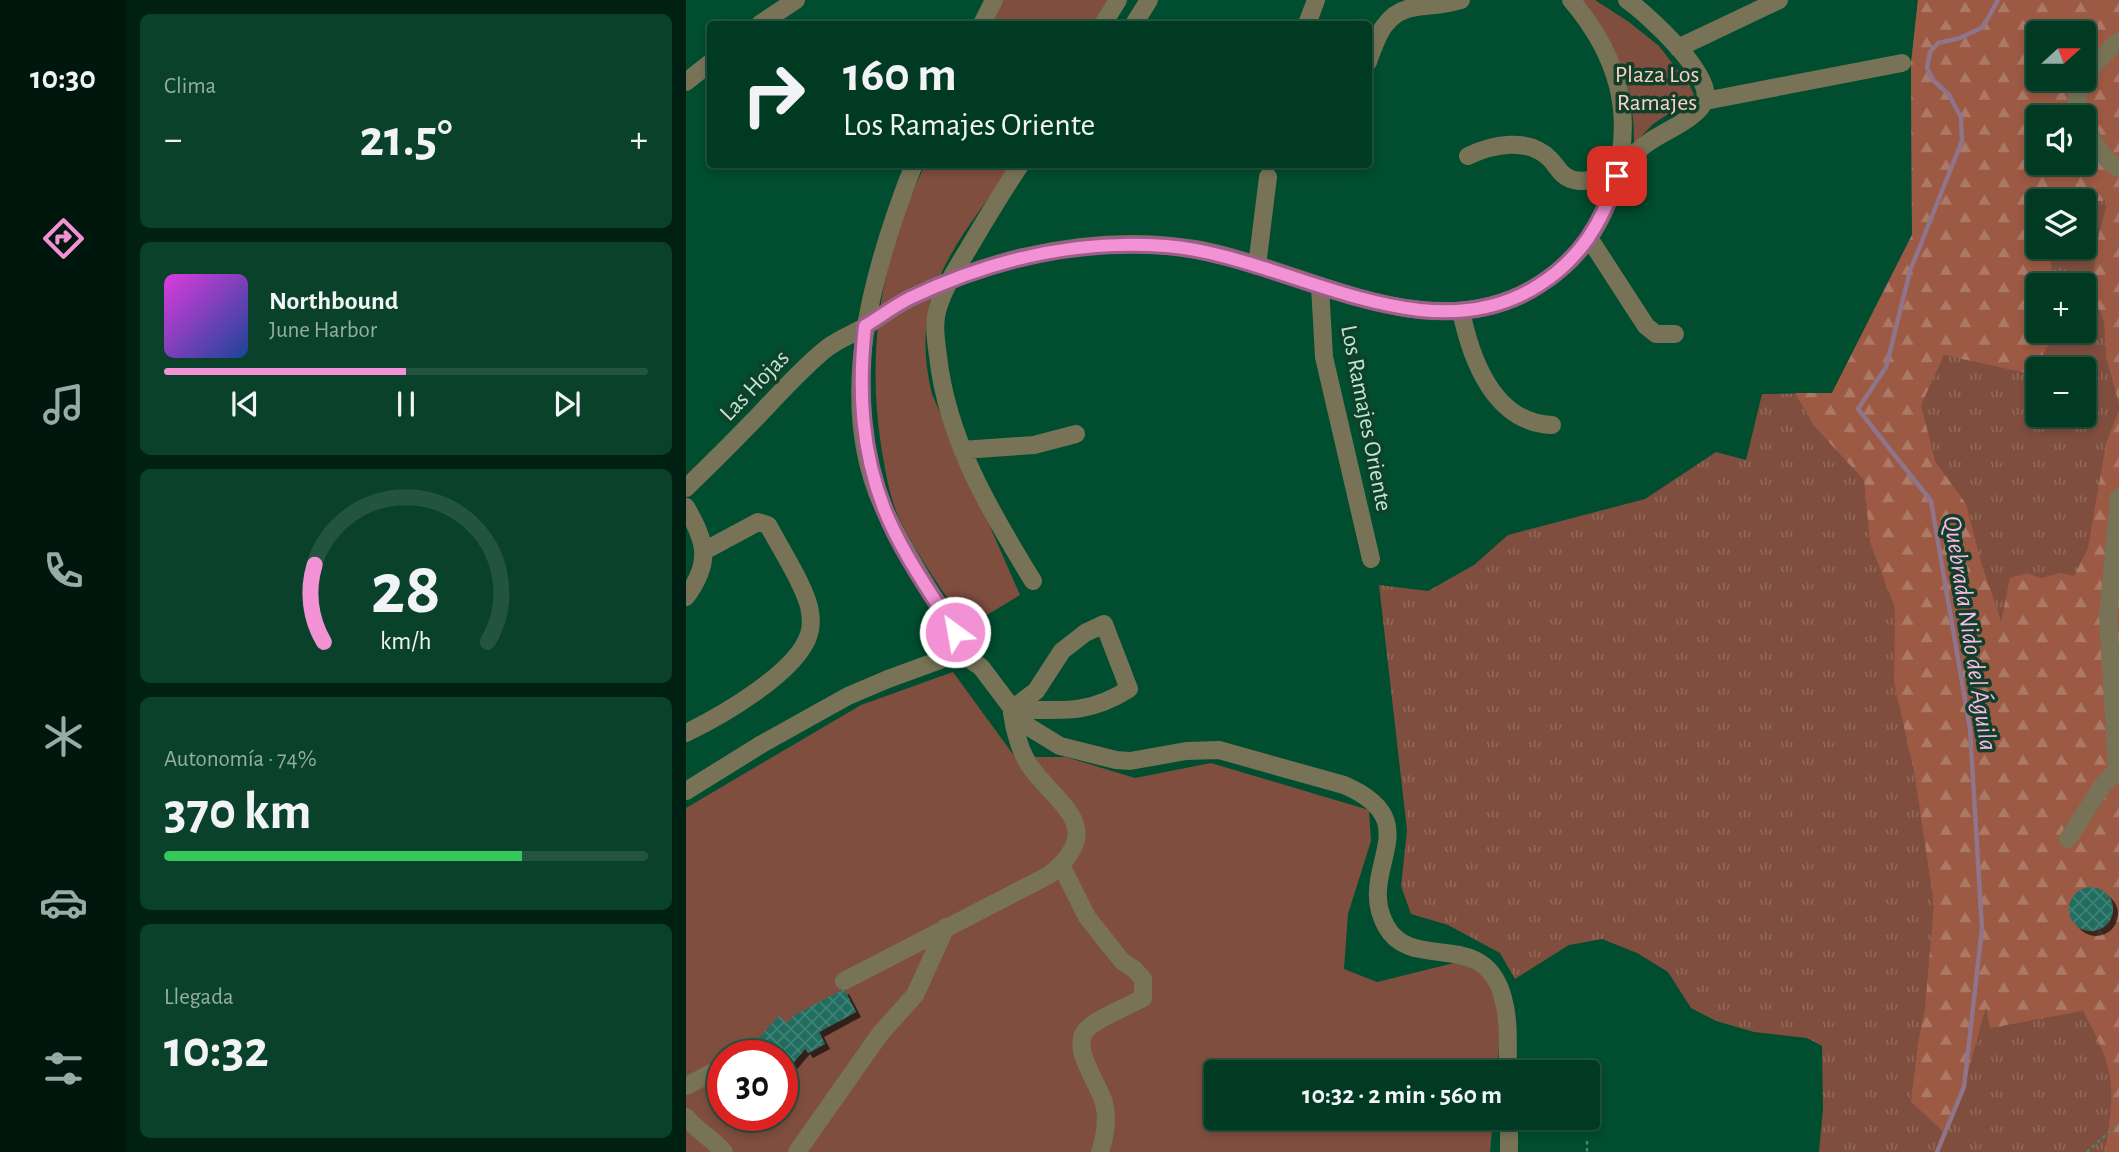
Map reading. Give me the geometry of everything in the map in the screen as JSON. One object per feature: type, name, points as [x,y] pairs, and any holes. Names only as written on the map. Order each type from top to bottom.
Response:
[{"type":"street","points":[[764,21],[796,0]]},
{"type":"street","points":[[984,21],[994,0]]},
{"type":"street","points":[[1105,21],[1118,0]]},
{"type":"street","points":[[1136,21],[1149,0]]},
{"type":"street","points":[[1308,21],[1316,0]]},
{"type":"street","points":[[1372,51],[1379,32],[1396,14],[1412,7],[1445,5],[1461,0]]},
{"type":"street","name":"Los Ramajes Oriente","points":[[865,326],[908,299],[949,281],[1022,257],[1106,245],[1196,249],[1320,286],[1410,309],[1461,311],[1495,305],[1531,290],[1563,267],[1590,238],[1609,204],[1624,142],[1618,84],[1609,57],[1595,31],[1572,0]]},
{"type":"street","points":[[1468,156],[1493,147],[1524,146],[1546,156],[1569,178],[1581,181],[1618,171],[1649,142],[1698,111],[1705,101],[1705,88],[1678,48],[1647,13],[1627,0]]},
{"type":"street","points":[[1678,48],[1779,0]]},
{"type":"street","points":[[2077,105],[2077,93],[2085,79],[2119,41]]},
{"type":"street","points":[[1705,101],[1902,63]]},
{"type":"street","points":[[686,82],[707,65]]},
{"type":"street","points":[[2096,144],[2113,166],[2119,169]]},
{"type":"street","points":[[912,168],[895,212],[865,326],[861,400],[869,464],[885,512],[955,632],[961,656]]},
{"type":"street","points":[[1018,168],[949,281],[937,310],[936,338],[944,393],[962,450],[997,522],[1033,581]]},
{"type":"street","points":[[1257,266],[1268,177]]},
{"type":"street","points":[[1590,238],[1646,326],[1663,336],[1675,334]]},
{"type":"street","name":"Los Ramajes Oriente","points":[[1320,286],[1324,357],[1371,559]]},
{"type":"street","points":[[1461,311],[1471,349],[1490,388],[1521,418],[1541,425],[1552,425]]},
{"type":"street","name":"Las Hojas","points":[[686,488],[799,373],[830,346],[865,326]]},
{"type":"street","points":[[962,450],[1034,445],[1076,434]]},
{"type":"street","points":[[2068,839],[2102,786],[2118,772],[2108,617],[2119,497]]},
{"type":"street","points":[[686,507],[701,533],[704,551],[702,569],[686,597]]},
{"type":"street","points":[[686,733],[712,720],[783,671],[800,652],[810,633],[810,610],[768,525],[758,522],[704,551]]},
{"type":"street","points":[[1104,624],[1129,689],[1108,702],[1090,708],[1012,709],[1036,691],[1062,651],[1085,633],[1104,624]]},
{"type":"street","points":[[686,791],[848,696],[932,662],[961,656],[981,667],[990,676],[1024,724],[1060,746],[1116,761],[1186,751],[1219,750],[1344,785],[1374,802],[1382,812],[1389,831],[1378,888],[1383,921],[1396,939],[1407,947],[1444,951],[1465,957],[1491,974],[1504,1001],[1506,1060]]},
{"type":"street","points":[[845,981],[1049,875],[1061,865],[1075,842],[1075,820],[1028,763],[1014,724],[1012,709]]},
{"type":"street","points":[[1061,865],[1087,917],[1122,961],[1143,979],[1143,998],[1088,1027],[1081,1039],[1084,1059],[1104,1102],[1104,1140],[1100,1152]]},
{"type":"street","points":[[797,1152],[880,1034],[915,995],[946,927]]},
{"type":"street","points":[[686,1086],[707,1075]]},
{"type":"street","points":[[686,1117],[724,1152]]},
{"type":"street","points":[[1508,1130],[1509,1152]]},
{"type":"path","points":[[2087,1152],[2119,1123]]},
{"type":"path","points":[[1587,1141],[1587,1152]]},
{"type":"green space","points":[[1000,0],[1108,0],[1095,21],[989,21]]},
{"type":"green space","name":"Plaza Los Ramajes","points":[[1579,0],[1595,0],[1659,46],[1690,86],[1695,97],[1653,124],[1634,144],[1631,104],[1621,66],[1604,32]]},
{"type":"green space","points":[[1918,0],[2119,0],[2119,1152],[1819,1152],[1823,1109],[1822,1046],[1807,1038],[1754,1032],[1716,1021],[1691,1008],[1668,972],[1637,953],[1602,939],[1569,945],[1515,979],[1500,953],[1448,925],[1411,914],[1401,886],[1407,830],[1379,585],[1428,591],[1474,565],[1508,535],[1645,499],[1716,452],[1746,460],[1762,394],[1832,393],[1912,235],[1911,64]]},
{"type":"green space","points":[[1918,0],[2119,0],[2119,404],[2106,357],[2104,322],[2096,302],[2096,273],[2093,273],[2099,234],[2108,200],[2096,202],[2096,189],[2026,189],[2026,259],[2050,259],[2052,273],[2026,273],[2026,343],[2050,343],[2041,357],[2026,357],[2026,373],[1944,355],[1921,405],[1935,461],[1966,504],[1981,562],[2001,621],[2010,578],[2027,573],[2042,578],[2060,573],[2074,576],[2088,548],[2106,443],[2119,410],[2119,1152],[2104,1152],[2111,1111],[2110,1079],[2107,1063],[2083,1011],[1990,1028],[1986,1007],[1964,1087],[1945,1133],[1911,1102],[1925,1008],[1934,904],[1914,771],[1894,682],[1895,608],[1870,542],[1864,480],[1814,426],[1795,393],[1832,393],[1912,235],[1911,64]]},
{"type":"green space","points":[[924,168],[1010,168],[957,244],[943,270],[932,297],[927,326],[926,358],[932,394],[1020,595],[967,627],[899,518],[881,445],[876,372],[881,301],[888,266],[910,198]]},
{"type":"green space","points":[[953,672],[1015,757],[1066,757],[1135,778],[1211,763],[1369,810],[1371,841],[1348,914],[1344,969],[1377,982],[1458,962],[1485,975],[1501,1016],[1498,1060],[1204,1060],[1204,1130],[1492,1130],[1490,1152],[686,1152],[686,808],[861,705]]},
{"type":"building","points":[[2091,887],[2100,888],[2107,893],[2112,900],[2112,918],[2107,925],[2100,930],[2091,931],[2082,930],[2075,925],[2070,918],[2069,909],[2070,900],[2075,893],[2082,888]]},
{"type":"building","points":[[844,989],[856,1012],[819,1032],[825,1044],[808,1053],[805,1049],[798,1057],[798,1040],[757,1040],[779,1016],[787,1023],[791,1017]]},
{"type":"waterway","name":"Quebrada Nido del Águila","points":[[1937,1152],[1964,1087],[1982,928],[1970,729],[1931,501],[1858,409],[1886,367],[1910,271],[1962,141],[1961,117],[1949,95],[1934,81],[1927,68],[1930,52],[1938,43],[1960,38],[1983,27],[1998,0]]},
{"type":"route","points":[[955,632],[885,512],[869,464],[861,400],[865,326],[908,299],[973,272],[1046,252],[1106,245],[1196,249],[1320,286],[1410,309],[1444,312],[1478,309],[1513,299],[1531,290],[1563,267],[1590,238],[1609,204],[1617,176]]}]
